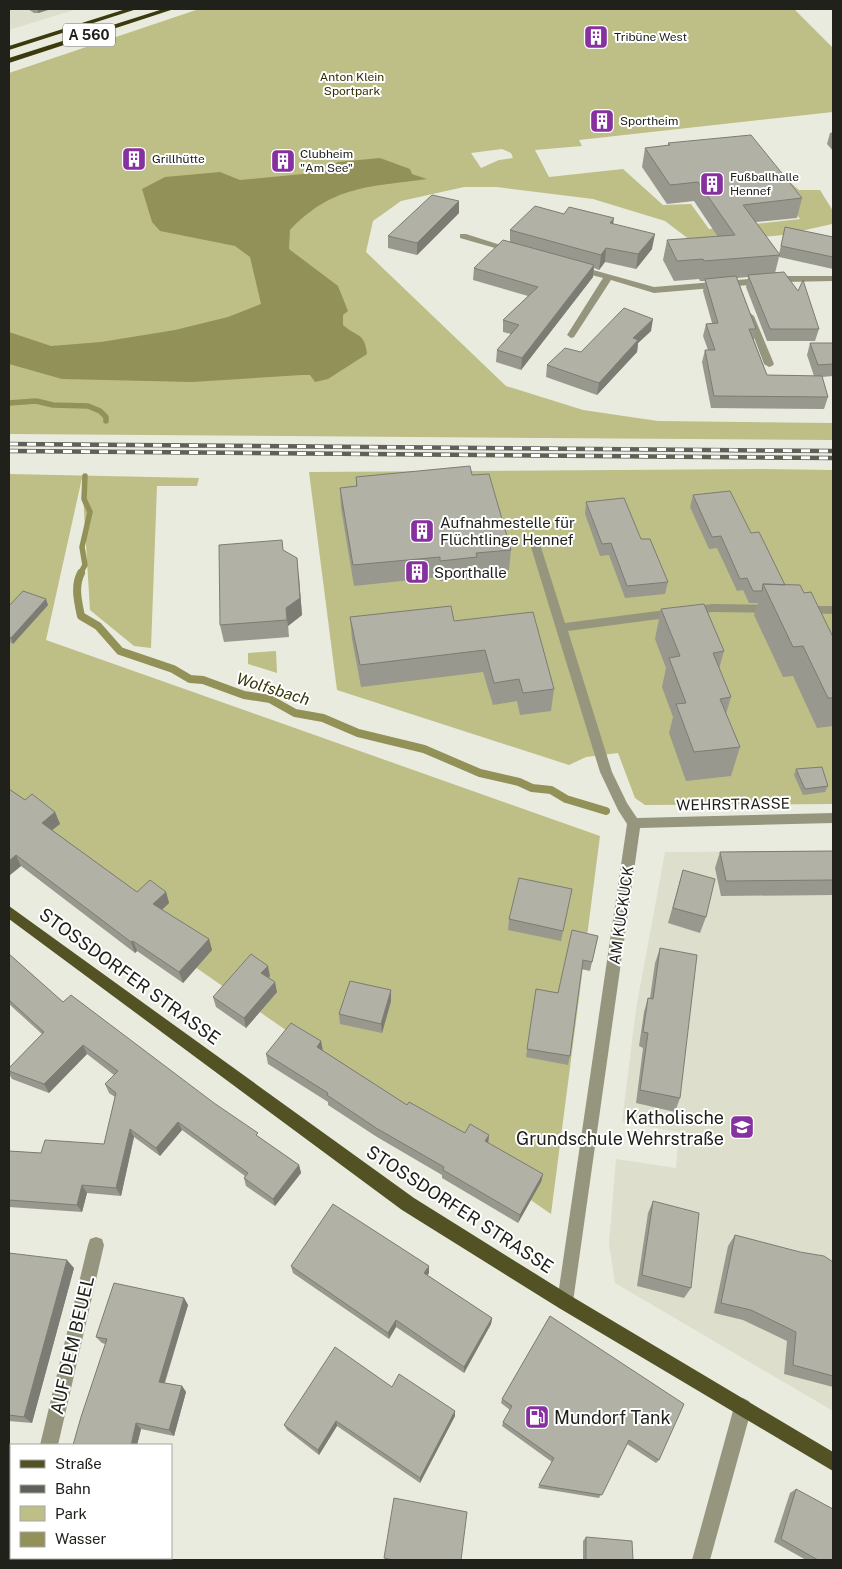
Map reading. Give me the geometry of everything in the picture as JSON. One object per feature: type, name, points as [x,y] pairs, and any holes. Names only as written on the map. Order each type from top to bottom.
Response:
[{"type":"highway","name":"A 560","points":[[9,48],[133,9]]},
{"type":"highway","name":"A 560","points":[[9,61],[170,9]]},
{"type":"main road","name":"STOSSDORFER STRASSE","points":[[9,912],[408,1204],[565,1302],[833,1462]]},
{"type":"street","points":[[463,236],[518,251]]},
{"type":"street","points":[[572,267],[654,290],[740,287],[786,279],[833,279]]},
{"type":"street","points":[[571,335],[608,278]]},
{"type":"street","points":[[748,310],[769,364]]},
{"type":"street","points":[[535,544],[606,772],[622,806],[634,823]]},
{"type":"street","points":[[561,628],[712,608],[833,610]]},
{"type":"street","name":"WEHRSTRASSE","points":[[634,823],[833,818]]},
{"type":"street","name":"AM KUCKUCK","points":[[565,1302],[634,823]]},
{"type":"street","name":"AUF DEM BEUEL","points":[[49,1444],[96,1245]]},
{"type":"street","points":[[701,1560],[743,1407]]},
{"type":"shaded area","points":[[9,9],[77,9],[9,30]]},
{"type":"shaded area","name":"Katholische Grundschule Wehrstraße","points":[[833,851],[833,1411],[615,1283],[609,1243],[616,1159],[676,1168],[679,1132],[622,1122],[636,1009],[665,852]]},
{"type":"green space","name":"Anton Klein Sportpark","points":[[199,9],[794,9],[833,48],[833,112],[579,140],[582,146],[535,150],[549,177],[623,169],[663,205],[691,204],[709,229],[800,219],[766,172],[783,176],[799,190],[820,190],[833,211],[832,224],[783,235],[694,243],[665,221],[593,199],[497,187],[464,187],[401,201],[373,221],[366,252],[506,386],[583,410],[658,421],[833,423],[833,440],[9,434],[9,73]],"holes":[[[502,149],[511,153],[513,158],[499,160],[481,168],[471,153]]]},
{"type":"green space","points":[[833,470],[833,804],[645,805],[635,798],[618,753],[586,757],[569,765],[337,690],[309,472]]},
{"type":"green space","points":[[9,474],[199,478],[197,486],[157,486],[151,648],[134,646],[90,610],[82,478],[46,640],[600,836],[551,1214],[9,838]]},
{"type":"green space","points":[[276,651],[277,673],[248,664],[248,653]]},
{"type":"water","points":[[380,158],[410,169],[412,174],[427,179],[370,187],[337,196],[306,215],[290,230],[289,249],[338,286],[348,311],[343,315],[343,325],[362,338],[366,347],[367,354],[328,379],[315,382],[310,375],[302,375],[192,382],[62,379],[9,364],[9,332],[51,346],[101,342],[175,330],[228,317],[261,304],[250,257],[235,246],[160,231],[152,222],[142,189],[165,177],[220,172],[240,180],[323,172],[338,162]]},
{"type":"building","points":[[751,135],[802,198],[743,205],[780,255],[704,261],[703,259],[677,261],[667,240],[735,235],[698,182],[670,185],[645,148],[670,145],[668,143]]},
{"type":"building","points":[[432,195],[459,201],[417,243],[388,236]]},
{"type":"building","points":[[535,206],[564,214],[569,207],[614,218],[610,223],[655,234],[638,254],[606,248],[601,255],[510,230]]},
{"type":"building","points":[[785,227],[833,237],[833,257],[781,246]]},
{"type":"building","points":[[503,240],[594,265],[522,358],[497,350],[519,325],[503,320],[538,287],[474,268]]},
{"type":"building","points":[[784,272],[798,291],[803,280],[819,329],[770,329],[748,275]]},
{"type":"building","points":[[736,276],[756,329],[749,329],[767,375],[822,376],[828,397],[714,396],[705,350],[715,350],[706,324],[718,323],[705,279]]},
{"type":"building","points":[[624,308],[653,319],[633,338],[638,340],[599,383],[547,365],[565,348],[581,352]]},
{"type":"building","points":[[810,343],[833,343],[833,364],[818,365]]},
{"type":"building","name":"Aufnahmestelle für Flüchtlinge Hennef","points":[[470,466],[472,475],[489,474],[511,550],[476,553],[477,557],[440,561],[440,557],[353,565],[340,488],[357,486],[356,477]]},
{"type":"building","points":[[730,491],[751,533],[759,532],[785,585],[763,584],[762,591],[753,591],[747,578],[740,579],[721,536],[712,537],[693,495]]},
{"type":"building","points":[[624,498],[641,539],[650,539],[668,582],[627,586],[611,543],[602,544],[586,502]]},
{"type":"building","points":[[282,540],[283,550],[297,558],[300,598],[286,608],[287,620],[220,625],[219,545]]},
{"type":"building","points":[[763,584],[800,585],[804,593],[811,592],[833,637],[833,698],[828,698],[803,646],[793,647]]},
{"type":"building","points":[[23,591],[46,599],[11,638],[9,637],[9,606]]},
{"type":"building","points":[[704,604],[724,651],[713,653],[731,697],[720,699],[740,747],[694,752],[676,704],[686,703],[669,658],[680,656],[661,609]]},
{"type":"building","points":[[451,606],[454,621],[533,612],[554,689],[523,693],[519,679],[494,683],[485,650],[360,665],[350,617]]},
{"type":"building","points":[[822,767],[828,786],[805,789],[796,769]]},
{"type":"building","points":[[9,789],[25,800],[32,794],[55,812],[42,823],[137,892],[150,880],[166,892],[153,904],[209,939],[179,972],[133,941],[131,942],[16,855],[9,861]]},
{"type":"building","points":[[833,851],[833,880],[726,881],[720,852]]},
{"type":"building","points":[[683,870],[715,879],[706,917],[673,908]]},
{"type":"building","points":[[519,878],[572,889],[563,931],[509,919]]},
{"type":"building","points":[[572,930],[598,936],[592,962],[583,960],[570,1056],[527,1049],[536,989],[558,993]]},
{"type":"building","points":[[660,948],[697,955],[680,1098],[640,1090],[648,1033],[643,1032],[648,998],[653,999]]},
{"type":"building","points":[[9,954],[63,1002],[71,995],[214,1103],[258,1133],[256,1135],[299,1165],[273,1199],[244,1178],[248,1173],[178,1122],[156,1148],[130,1129],[116,1188],[82,1185],[77,1205],[9,1200],[9,1151],[41,1153],[45,1140],[104,1144],[116,1093],[105,1084],[118,1071],[83,1045],[44,1084],[9,1071],[9,1068],[44,1032],[9,1000]]},
{"type":"building","points":[[251,954],[268,966],[261,973],[275,982],[244,1018],[213,997]]},
{"type":"building","points":[[350,981],[391,990],[381,1024],[339,1014]]},
{"type":"building","points":[[291,1023],[321,1041],[317,1047],[407,1105],[409,1102],[465,1133],[470,1124],[489,1135],[485,1141],[543,1174],[520,1215],[443,1170],[444,1167],[376,1128],[327,1095],[328,1093],[266,1054]]},
{"type":"building","points":[[653,1201],[699,1213],[691,1288],[642,1275]]},
{"type":"building","points":[[333,1204],[429,1266],[424,1273],[492,1318],[464,1367],[396,1320],[388,1333],[291,1266]]},
{"type":"building","points":[[735,1235],[800,1252],[824,1256],[833,1262],[833,1376],[793,1365],[796,1332],[751,1310],[721,1303]]},
{"type":"building","points":[[9,1253],[67,1260],[24,1417],[9,1415]]},
{"type":"building","points":[[114,1283],[184,1298],[159,1382],[182,1386],[169,1430],[136,1423],[131,1444],[73,1444],[107,1339],[96,1337]]},
{"type":"building","points":[[550,1316],[684,1404],[659,1460],[629,1440],[602,1495],[539,1485],[554,1458],[503,1422],[512,1406],[502,1399]]},
{"type":"building","points":[[335,1347],[392,1387],[399,1374],[455,1411],[420,1478],[336,1421],[318,1450],[284,1425]]},
{"type":"building","points":[[796,1489],[833,1509],[833,1560],[818,1560],[781,1539]]},
{"type":"building","points":[[394,1498],[467,1512],[461,1560],[393,1560],[384,1558]]},
{"type":"building","points":[[586,1537],[632,1541],[633,1560],[586,1560]]},
{"type":"waterway","name":"Wolfsbach","points":[[9,403],[36,401],[53,405],[88,406],[100,411],[106,417],[106,421]]},
{"type":"waterway","name":"Wolfsbach","points":[[80,574],[85,565],[82,547],[90,512],[84,499],[85,476]]},
{"type":"waterway","name":"Wolfsbach","points":[[81,573],[77,589],[81,616],[98,626],[120,651],[173,669],[190,679],[203,680],[244,695],[270,699],[295,713],[323,718],[358,733],[424,749],[480,773],[519,782],[532,788],[551,790],[566,799],[606,811]]},
{"type":"railway","points":[[9,444],[833,451]]},
{"type":"railway","points":[[9,451],[833,458]]},
{"type":"place","name":"Tribüne West","points":[[596,37]]},
{"type":"place","name":"Sportheim","points":[[602,121]]},
{"type":"place","name":"Grillhütte","points":[[134,159]]},
{"type":"place","name":"Clubheim \"Am See\"","points":[[283,161]]},
{"type":"place","name":"Fußballhalle Hennef","points":[[712,184]]},
{"type":"place","name":"Aufnahmestelle für Flüchtlinge Hennef","points":[[422,531]]},
{"type":"place","name":"Sporthalle","points":[[417,572]]},
{"type":"place","name":"Katholische Grundschule Wehrstraße","points":[[742,1127]]},
{"type":"place","name":"Mundorf Tank","points":[[537,1417]]}]
